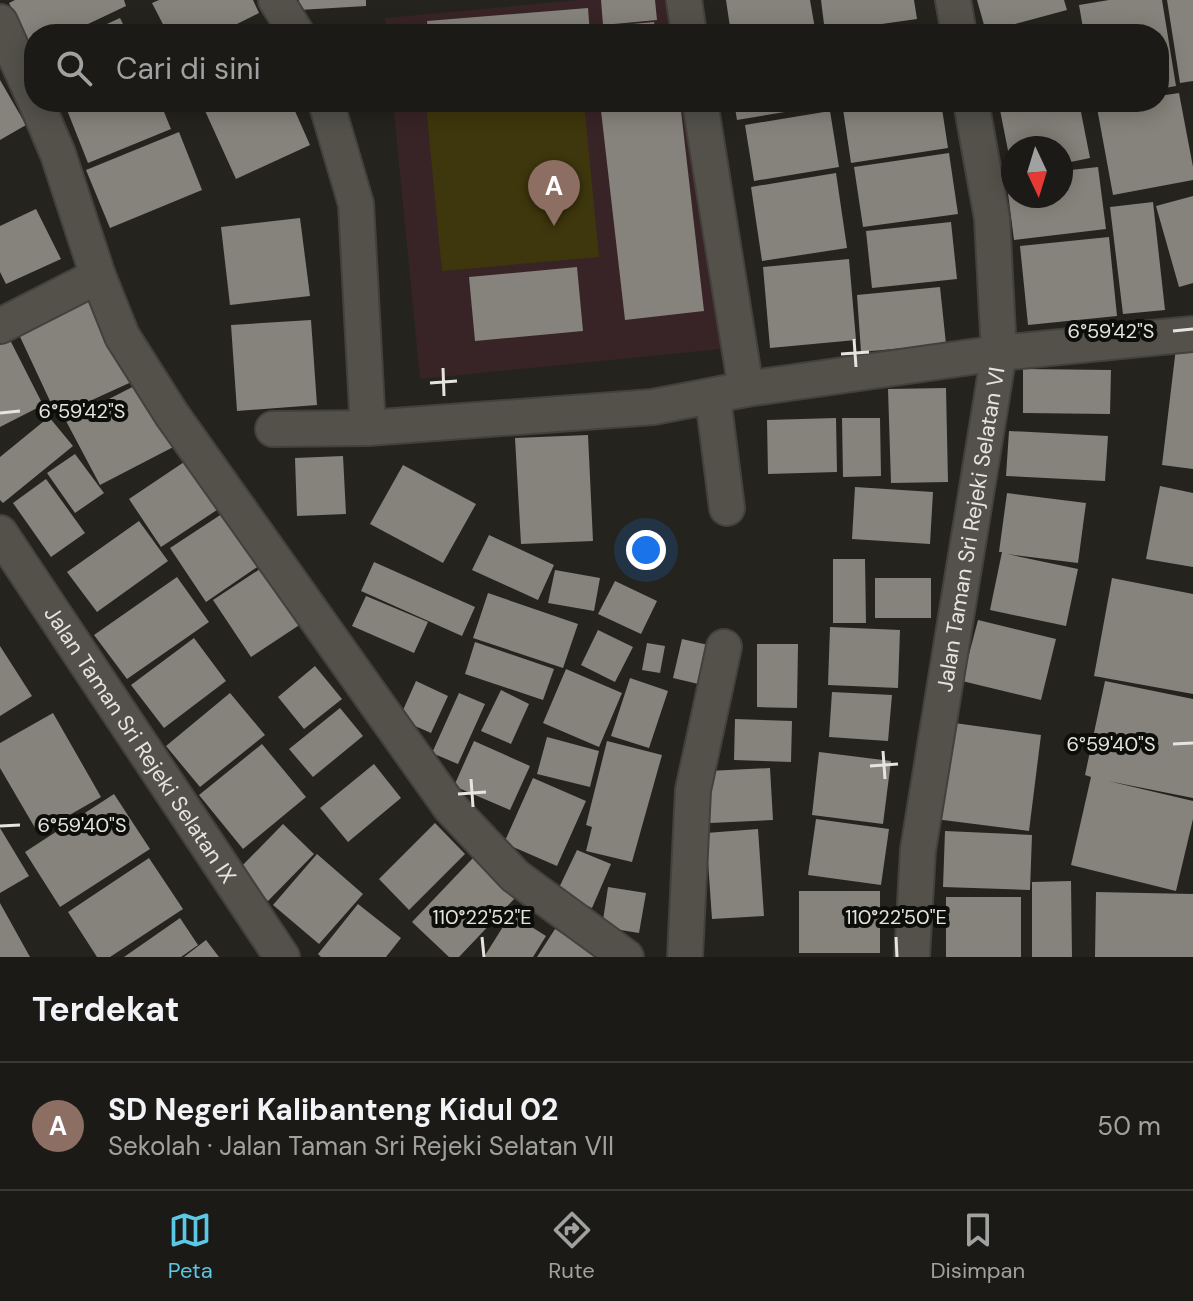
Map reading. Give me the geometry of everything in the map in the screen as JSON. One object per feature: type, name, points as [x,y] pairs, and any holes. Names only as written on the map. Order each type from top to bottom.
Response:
[{"type":"street","points":[[276,0],[291,24]]},
{"type":"street","points":[[684,0],[688,24]]},
{"type":"street","points":[[953,0],[957,24]]},
{"type":"street","points":[[0,22],[24,75]]},
{"type":"street","points":[[40,112],[122,336],[172,415],[450,807],[515,876],[626,957]]},
{"type":"street","points":[[329,112],[356,204],[368,428]]},
{"type":"street","points":[[702,112],[746,389]]},
{"type":"street","name":"Jalan Taman Sri Rejeki Selatan VI","points":[[912,957],[918,850],[999,353],[992,218],[973,112]]},
{"type":"street","points":[[0,326],[98,276]]},
{"type":"street","points":[[273,429],[368,428],[653,407],[713,398],[746,389],[999,353],[1193,334]]},
{"type":"street","points":[[713,398],[727,508]]},
{"type":"street","name":"Jalan Taman Sri Rejeki Selatan IX","points":[[0,533],[282,957]]},
{"type":"street","points":[[685,957],[693,790],[724,647]]},
{"type":"shaded area","points":[[579,0],[672,0],[676,24],[385,24],[385,18]]},
{"type":"shaded area","points":[[394,112],[688,112],[721,349],[420,379]]},
{"type":"shaded area","points":[[427,112],[585,112],[599,257],[442,271]]},
{"type":"building","points":[[15,0],[124,0],[126,6],[88,24],[24,24],[24,33],[9,3]]},
{"type":"building","points":[[159,0],[253,0],[259,13],[237,24],[163,24],[152,3]]},
{"type":"building","points":[[299,0],[366,0],[366,6],[299,10]]},
{"type":"building","points":[[601,0],[655,0],[657,20],[603,24]]},
{"type":"building","points":[[726,0],[810,0],[814,24],[730,24]]},
{"type":"building","points":[[821,0],[914,0],[917,19],[882,24],[824,24]]},
{"type":"building","points":[[977,0],[1064,0],[1067,10],[1015,24],[984,24]]},
{"type":"building","points":[[1109,0],[1162,0],[1166,24],[1082,24],[1079,5]]},
{"type":"building","points":[[1167,0],[1193,0],[1193,81],[1180,83]]},
{"type":"building","points":[[588,8],[589,24],[427,24],[427,21]]},
{"type":"building","points":[[120,18],[123,24],[107,24]]},
{"type":"building","points":[[1169,43],[1176,86],[1169,87]]},
{"type":"building","points":[[0,80],[26,125],[0,140]]},
{"type":"building","points":[[1179,93],[1193,180],[1113,195],[1098,112],[1169,112],[1169,94]]},
{"type":"building","points":[[68,112],[164,112],[171,129],[88,163]]},
{"type":"building","points":[[206,112],[295,112],[310,145],[236,179]]},
{"type":"building","points":[[601,112],[681,112],[704,311],[625,320]]},
{"type":"building","points":[[736,112],[785,112],[737,120]]},
{"type":"building","points":[[830,112],[839,167],[754,181],[745,125]]},
{"type":"building","points":[[843,112],[943,112],[948,148],[851,163]]},
{"type":"building","points":[[1000,112],[1081,112],[1090,158],[1073,162],[1073,136],[1005,136]]},
{"type":"building","points":[[179,132],[202,190],[110,228],[86,170]]},
{"type":"building","points":[[949,153],[958,214],[863,227],[854,167]]},
{"type":"building","points":[[1098,167],[1106,229],[1014,240],[1010,208],[1073,208],[1073,170]]},
{"type":"building","points":[[836,173],[847,248],[762,261],[751,187]]},
{"type":"building","points":[[1193,196],[1193,283],[1179,287],[1156,206]]},
{"type":"building","points":[[1153,202],[1165,310],[1123,314],[1110,207]]},
{"type":"building","points":[[36,209],[61,259],[6,284],[0,272],[0,226]]},
{"type":"building","points":[[300,218],[310,296],[230,305],[221,227]]},
{"type":"building","points":[[951,222],[957,279],[872,288],[866,231]]},
{"type":"building","points":[[1109,237],[1117,316],[1028,325],[1020,246]]},
{"type":"building","points":[[849,259],[856,340],[770,348],[763,267]]},
{"type":"building","points":[[577,267],[583,331],[475,341],[469,277]]},
{"type":"building","points":[[940,287],[946,344],[861,352],[857,295]]},
{"type":"building","points":[[96,289],[138,379],[57,416],[15,326]]},
{"type":"building","points":[[311,320],[317,405],[237,411],[231,325]]},
{"type":"building","points":[[8,336],[43,405],[0,427],[0,340]]},
{"type":"building","points":[[1176,348],[1193,350],[1193,469],[1162,465]]},
{"type":"building","points":[[1023,369],[1111,370],[1110,414],[1023,413]]},
{"type":"building","points":[[148,379],[181,443],[100,485],[66,421]]},
{"type":"building","points":[[946,388],[948,482],[891,483],[888,389]]},
{"type":"building","points":[[49,417],[73,446],[3,503],[0,500],[0,457]]},
{"type":"building","points":[[836,418],[837,472],[768,474],[767,420]]},
{"type":"building","points":[[842,418],[880,418],[881,476],[843,477]]},
{"type":"building","points":[[1009,431],[1108,436],[1105,481],[1006,476]]},
{"type":"building","points":[[588,435],[593,541],[521,544],[515,438]]},
{"type":"building","points":[[75,454],[104,493],[75,513],[47,473]]},
{"type":"building","points":[[196,454],[229,502],[161,547],[129,499]]},
{"type":"building","points":[[343,456],[346,514],[297,516],[295,458]]},
{"type":"building","points":[[403,465],[476,504],[443,563],[370,524]]},
{"type":"building","points":[[46,479],[85,533],[51,557],[13,503]]},
{"type":"building","points":[[1160,486],[1193,493],[1193,567],[1146,559]]},
{"type":"building","points":[[855,487],[933,492],[930,544],[852,539]]},
{"type":"building","points":[[1007,493],[1086,503],[1078,563],[1007,554],[1078,569],[1066,626],[990,610],[1002,552],[999,552]]},
{"type":"building","points":[[234,506],[269,559],[206,602],[170,548]]},
{"type":"building","points":[[139,521],[168,561],[97,612],[67,572]]},
{"type":"building","points":[[489,535],[554,565],[538,600],[472,570]]},
{"type":"building","points":[[833,559],[865,559],[866,623],[833,623]]},
{"type":"building","points":[[272,561],[310,618],[251,657],[213,600]]},
{"type":"building","points":[[374,562],[475,607],[462,636],[361,591]]},
{"type":"building","points":[[555,570],[600,578],[594,611],[548,603]]},
{"type":"building","points":[[177,577],[209,622],[127,679],[94,635]]},
{"type":"building","points":[[875,578],[931,578],[931,618],[875,618]]},
{"type":"building","points":[[1112,578],[1193,594],[1193,694],[1094,676]]},
{"type":"building","points":[[615,581],[657,601],[641,634],[598,614]]},
{"type":"building","points":[[488,593],[578,624],[563,668],[473,638]]},
{"type":"building","points":[[366,596],[428,622],[414,653],[352,626]]},
{"type":"building","points":[[978,620],[1056,639],[1041,700],[962,681]]},
{"type":"building","points":[[830,627],[900,630],[898,688],[828,685]]},
{"type":"building","points":[[598,630],[633,647],[615,682],[581,665]]},
{"type":"building","points":[[194,638],[226,681],[164,728],[131,685]]},
{"type":"building","points":[[682,639],[717,647],[707,686],[673,678]]},
{"type":"building","points":[[475,642],[554,669],[543,700],[465,674]]},
{"type":"building","points":[[647,643],[665,646],[660,673],[642,670]]},
{"type":"building","points":[[757,644],[798,644],[797,708],[757,707]]},
{"type":"building","points":[[0,646],[32,696],[0,716]]},
{"type":"building","points":[[315,666],[342,699],[304,729],[278,697]]},
{"type":"building","points":[[566,669],[622,693],[599,747],[543,723]]},
{"type":"building","points":[[630,678],[668,691],[649,748],[611,736]]},
{"type":"building","points":[[416,681],[448,696],[431,733],[399,719]]},
{"type":"building","points":[[1105,681],[1193,699],[1193,798],[1108,781],[1193,801],[1193,819],[1176,891],[1071,865],[1091,777],[1085,775]]},
{"type":"building","points":[[501,690],[529,704],[511,744],[481,731]]},
{"type":"building","points":[[832,692],[892,695],[888,741],[829,737]]},
{"type":"building","points":[[230,693],[265,735],[200,787],[166,746]]},
{"type":"building","points":[[459,693],[485,704],[458,764],[432,753]]},
{"type":"building","points":[[340,708],[363,736],[313,777],[289,749]]},
{"type":"building","points":[[53,713],[101,797],[38,833],[0,768],[0,743]]},
{"type":"building","points":[[735,719],[792,721],[791,762],[734,760]]},
{"type":"building","points":[[947,722],[1041,735],[1029,831],[935,819]]},
{"type":"building","points":[[547,737],[599,751],[590,787],[537,774]]},
{"type":"building","points":[[474,741],[530,766],[510,810],[454,786]]},
{"type":"building","points":[[607,741],[662,755],[632,862],[586,851],[592,827],[586,825]]},
{"type":"building","points":[[262,744],[306,797],[243,849],[199,795]]},
{"type":"building","points":[[819,752],[891,761],[883,824],[812,815]]},
{"type":"building","points":[[374,764],[401,798],[348,842],[320,808]]},
{"type":"building","points":[[770,768],[773,820],[710,823],[708,771]]},
{"type":"building","points":[[533,778],[586,801],[557,866],[504,843]]},
{"type":"building","points":[[114,794],[150,849],[60,907],[25,852]]},
{"type":"building","points":[[816,819],[889,829],[881,885],[808,875]]},
{"type":"building","points":[[435,823],[465,854],[409,910],[379,879]]},
{"type":"building","points":[[283,824],[314,854],[268,901],[237,871]]},
{"type":"building","points":[[0,828],[29,876],[0,893]]},
{"type":"building","points":[[758,829],[764,916],[712,919],[706,833]]},
{"type":"building","points":[[945,831],[1032,835],[1030,890],[943,887]]},
{"type":"building","points":[[577,850],[611,864],[592,908],[557,892]]},
{"type":"building","points":[[317,854],[363,894],[319,944],[273,905]]},
{"type":"building","points":[[149,858],[183,909],[110,957],[97,957],[68,912]]},
{"type":"building","points":[[473,858],[515,898],[459,957],[449,957],[412,922]]},
{"type":"building","points":[[1071,881],[1072,957],[1032,957],[1032,882]]},
{"type":"building","points":[[608,887],[646,893],[639,933],[602,927]]},
{"type":"building","points":[[799,891],[880,891],[880,953],[799,953]]},
{"type":"building","points":[[1096,892],[1193,894],[1193,957],[1095,957]]},
{"type":"building","points":[[946,897],[1021,897],[1021,957],[946,957]]},
{"type":"building","points":[[0,903],[30,957],[0,957]]},
{"type":"building","points":[[358,904],[401,938],[386,957],[321,957],[318,954]]},
{"type":"building","points":[[511,914],[546,936],[533,957],[484,957]]},
{"type":"building","points":[[180,918],[198,945],[181,957],[124,957]]},
{"type":"building","points":[[555,929],[601,957],[537,957]]},
{"type":"building","points":[[206,940],[219,957],[184,957]]},
{"type":"place","name":"SD Negeri Kalibanteng Kidul 02","points":[[554,226]]}]
